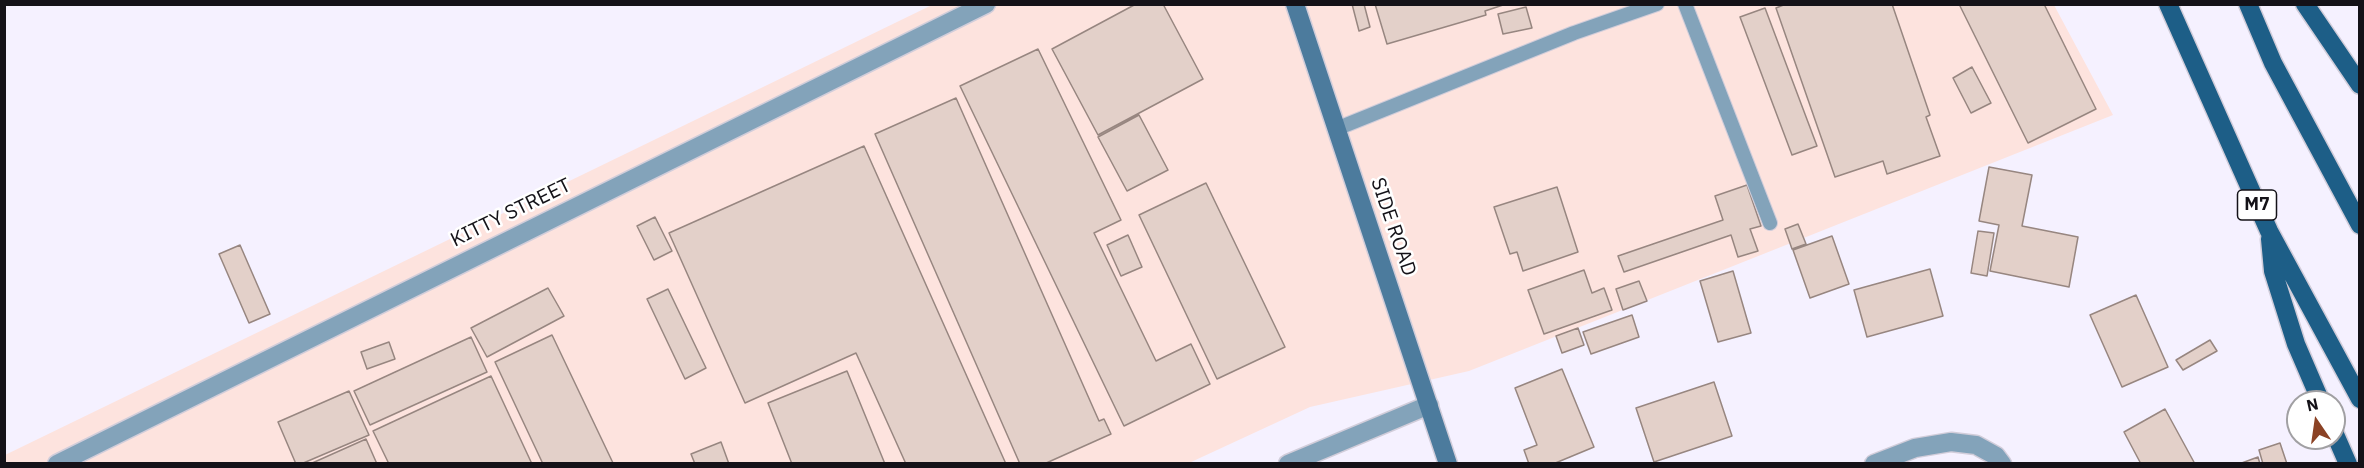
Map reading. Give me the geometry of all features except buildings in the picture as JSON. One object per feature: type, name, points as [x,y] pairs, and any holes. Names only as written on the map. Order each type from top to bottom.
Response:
[{"type":"main road","name":"M7","points":[[2168,4],[2269,231],[2360,399]]},
{"type":"main road","points":[[2248,4],[2273,63],[2360,225]]},
{"type":"main road","points":[[2305,4],[2360,85]]},
{"type":"main road","points":[[2269,231],[2273,271],[2296,344],[2316,390]]},
{"type":"main road","points":[[2342,450],[2348,464]]},
{"type":"street","name":"KITTY STREET","points":[[57,464],[986,4]]},
{"type":"street","name":"SIDE ROAD","points":[[1295,4],[1448,464]]},
{"type":"street","points":[[1288,464],[1429,405]]},
{"type":"street","points":[[1874,464],[1915,448],[1951,442],[1976,445],[1996,456],[2002,464]]},
{"type":"lane","points":[[1336,129],[1574,33],[1657,4]]},
{"type":"lane","points":[[1685,4],[1770,224]]},
{"type":"shaded area","points":[[932,5],[2054,5],[2113,115],[1469,371],[1310,407],[1189,463],[5,464],[5,455]]}]
